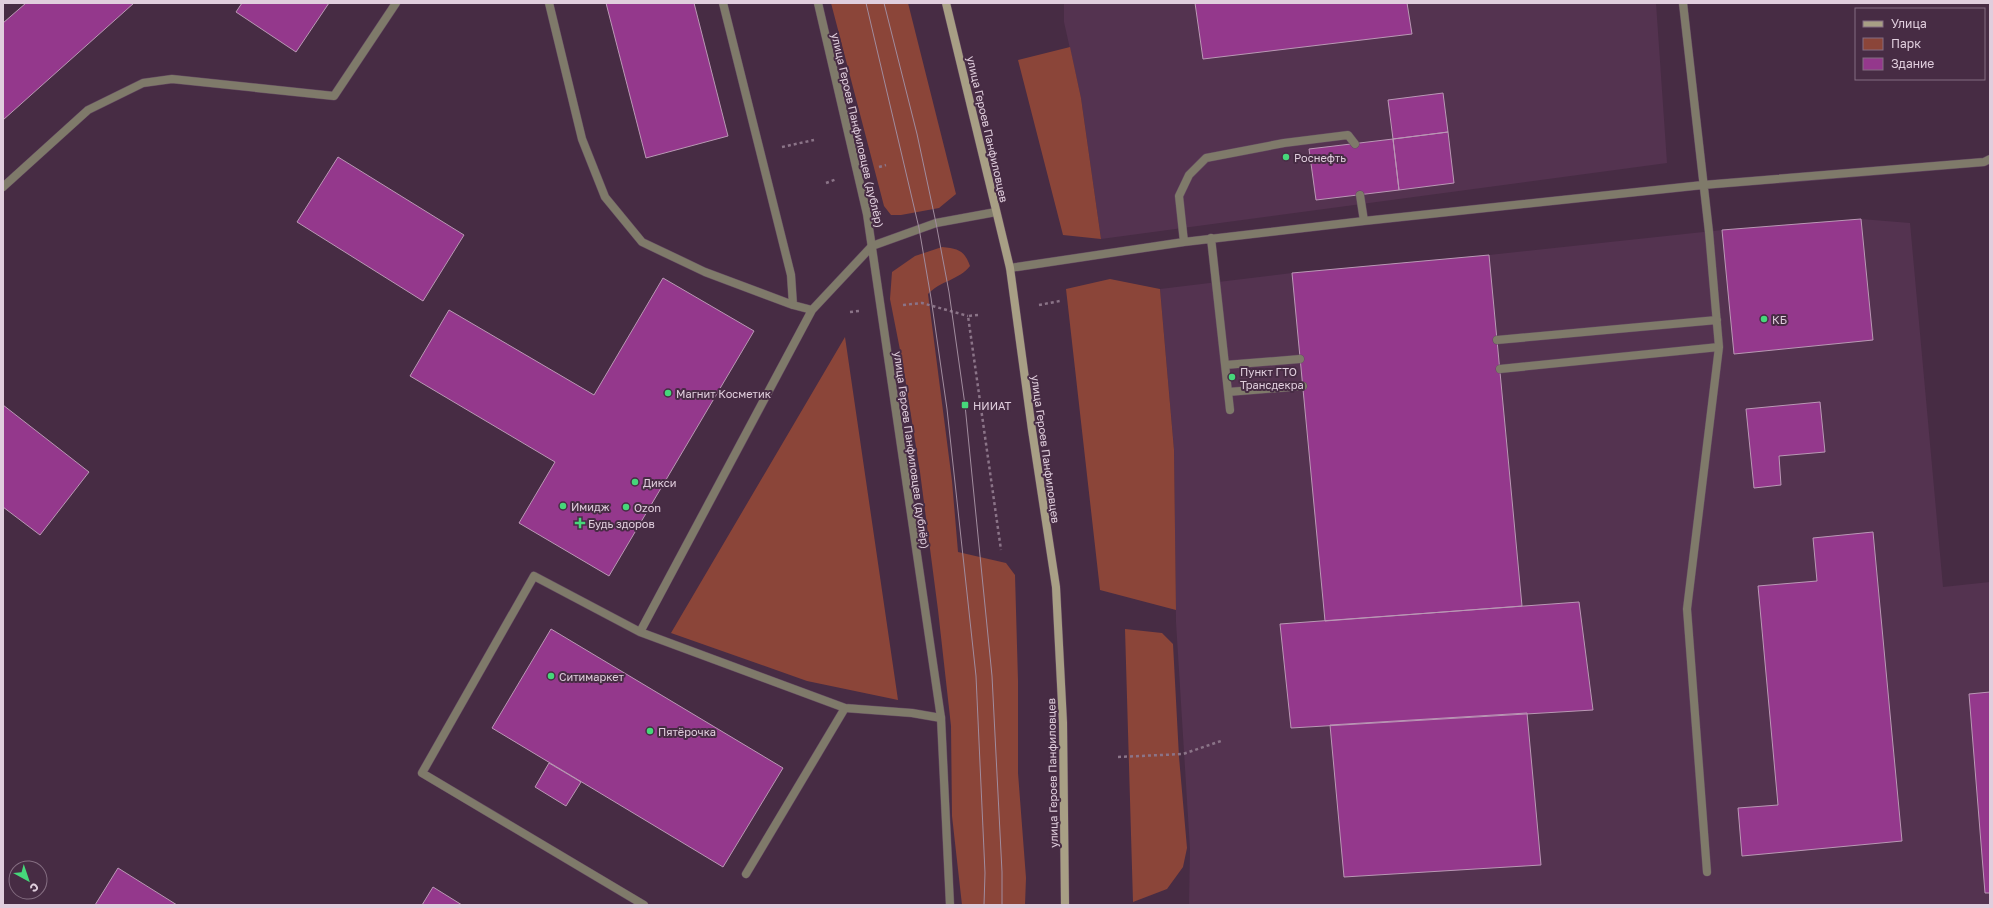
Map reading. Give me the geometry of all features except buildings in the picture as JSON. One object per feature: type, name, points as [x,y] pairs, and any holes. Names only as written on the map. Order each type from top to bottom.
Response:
[{"type":"main road","name":"улица Героев Панфиловцев","points":[[948,3],[1010,268],[1032,430],[1056,587],[1063,723],[1066,905]]},
{"type":"street","points":[[3,187],[88,110],[143,83],[172,79],[334,96],[396,3]]},
{"type":"street","points":[[549,3],[582,139],[605,197],[642,242],[706,272],[793,305],[812,310]]},
{"type":"street","points":[[723,3],[791,275],[793,305]]},
{"type":"street","name":"улица Героев Панфиловцев (дублёр)","points":[[818,3],[867,214],[872,246],[941,718],[950,905]]},
{"type":"street","points":[[1683,3],[1709,232],[1719,347],[1687,609],[1707,872]]},
{"type":"street","points":[[1184,242],[1179,196],[1189,174],[1206,158],[1284,143],[1348,135],[1355,144]]},
{"type":"street","points":[[1010,268],[1211,238],[1703,185],[1976,163],[1984,162],[1990,159]]},
{"type":"street","points":[[1360,195],[1364,221]]},
{"type":"street","points":[[640,632],[812,310],[872,246],[936,223],[996,212]]},
{"type":"street","points":[[1211,238],[1230,410]]},
{"type":"street","points":[[1497,340],[1717,320]]},
{"type":"street","points":[[1500,369],[1719,347]]},
{"type":"street","points":[[1224,365],[1300,359]]},
{"type":"street","points":[[1228,392],[1303,386]]},
{"type":"street","points":[[644,905],[422,773],[534,576],[640,632],[845,708],[912,713],[941,718]]},
{"type":"street","points":[[746,874],[845,708]]},
{"type":"path","points":[[760,152],[814,140]]},
{"type":"path","points":[[826,182],[841,178]]},
{"type":"path","points":[[1039,304],[1060,301]]},
{"type":"path","points":[[899,306],[922,303],[968,316],[978,315]]},
{"type":"path","points":[[850,312],[863,310]]},
{"type":"path","points":[[968,316],[1000,550]]},
{"type":"path","points":[[1118,757],[1183,754],[1221,741]]},
{"type":"shaded area","points":[[1064,3],[1656,3],[1667,163],[1101,239],[1081,98],[1064,22]]},
{"type":"shaded area","points":[[1861,219],[1910,223],[1943,587],[1990,582],[1990,905],[1189,905],[1190,849],[1176,622],[1174,450],[1160,289],[1292,273],[1489,255],[1722,230]]},
{"type":"green space","points":[[831,3],[908,3],[956,194],[939,208],[901,215],[891,215],[884,206]]},
{"type":"green space","points":[[1070,47],[1081,98],[1101,239],[1063,235],[1018,60]]},
{"type":"green space","points":[[942,247],[957,250],[963,253],[970,266],[966,271],[938,286],[928,294],[952,481],[958,552],[1006,563],[1015,575],[1018,681],[1018,773],[1026,878],[1025,905],[962,905],[952,816],[951,726],[938,610],[920,472],[903,365],[890,299],[892,272],[915,256]]},
{"type":"green space","points":[[1110,279],[1160,289],[1174,450],[1176,610],[1100,590],[1066,289]]},
{"type":"green space","points":[[845,337],[898,700],[807,681],[671,633]]},
{"type":"green space","points":[[1125,629],[1162,633],[1173,644],[1179,757],[1187,848],[1183,867],[1167,889],[1133,902]]},
{"type":"tram line","points":[[866,3],[919,228],[947,409],[976,676],[985,873],[984,905]]},
{"type":"tram line","points":[[884,3],[917,134],[936,223],[949,292],[965,405],[992,676],[1002,872],[1002,905]]},
{"type":"place","name":"Роснефть","points":[[1286,157]]},
{"type":"place","name":"КБ","points":[[1764,319]]},
{"type":"place","name":"Пункт ГТО Трансдекра","points":[[1232,377]]},
{"type":"place","name":"Магнит Косметик","points":[[668,393]]},
{"type":"place","name":"НИИАТ","points":[[965,405]]},
{"type":"place","name":"Дикси","points":[[635,482]]},
{"type":"place","name":"Имидж","points":[[563,506]]},
{"type":"place","name":"Ozon","points":[[626,507]]},
{"type":"place","name":"Будь здоров","points":[[580,523]]},
{"type":"place","name":"Ситимаркет","points":[[551,676]]},
{"type":"place","name":"Пятёрочка","points":[[650,731]]}]
